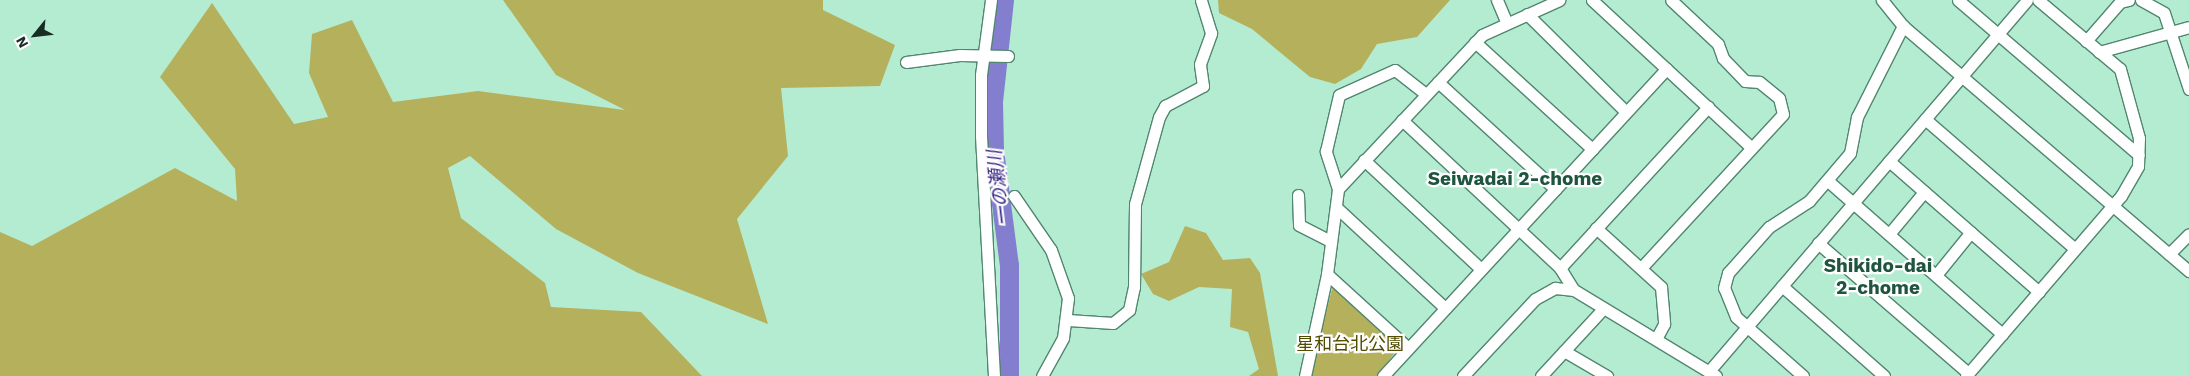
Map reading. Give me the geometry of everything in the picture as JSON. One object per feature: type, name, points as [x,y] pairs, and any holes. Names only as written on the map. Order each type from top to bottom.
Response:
[{"type":"street","points":[[991,0],[985,54],[981,152],[994,376]]},
{"type":"street","points":[[1068,320],[1114,323],[1129,310],[1134,287],[1135,204],[1159,117],[1165,106],[1203,86],[1200,64],[1211,33],[1201,0]]},
{"type":"street","points":[[1497,0],[1507,23]]},
{"type":"street","points":[[1338,189],[1475,42],[1507,23],[1558,0]]},
{"type":"street","points":[[1592,0],[1751,147]]},
{"type":"street","points":[[1640,268],[1783,114],[1784,106],[1759,82],[1745,81],[1723,58],[1718,44],[1672,0]]},
{"type":"street","points":[[1882,0],[1903,26],[2189,271]]},
{"type":"street","points":[[1958,0],[2139,155]]},
{"type":"street","points":[[1402,120],[1560,268],[1574,290],[1602,310],[1713,373],[1747,327],[2027,0]]},
{"type":"street","points":[[1818,243],[1967,375],[2132,182],[2139,155],[2139,138],[2120,69],[2038,0]]},
{"type":"street","points":[[2086,41],[2122,0]]},
{"type":"street","points":[[2142,0],[2164,13],[2189,89]]},
{"type":"street","points":[[1527,14],[1626,112]]},
{"type":"street","points":[[1803,376],[1747,327],[1727,304],[1728,273],[1769,227],[1800,209],[1828,181],[1850,153],[1857,117],[1903,26]]},
{"type":"street","points":[[2099,52],[2189,27]]},
{"type":"street","points":[[1475,42],[1592,149]]},
{"type":"street","points":[[906,62],[985,54],[1006,55]]},
{"type":"street","points":[[1383,376],[1666,69]]},
{"type":"street","points":[[1306,376],[1327,274],[1336,207],[1338,189],[1326,152],[1338,95],[1395,70],[1426,94]]},
{"type":"street","points":[[1438,82],[1555,189]]},
{"type":"street","points":[[1560,268],[1708,107]]},
{"type":"street","points":[[1925,119],[2075,249]]},
{"type":"street","points":[[1364,160],[1481,269]]},
{"type":"street","points":[[1889,161],[2038,292]]},
{"type":"street","points":[[1828,181],[2002,334]]},
{"type":"street","points":[[1889,234],[1924,192]]},
{"type":"street","points":[[1298,194],[1300,225],[1331,241]]},
{"type":"street","points":[[1014,196],[1064,275],[1068,320],[1056,354],[1042,376]]},
{"type":"street","points":[[1336,207],[1445,308]]},
{"type":"street","points":[[1596,228],[1661,287],[1664,324],[1656,340]]},
{"type":"street","points":[[1936,275],[1971,232]]},
{"type":"street","points":[[2169,254],[2189,234]]},
{"type":"street","points":[[1327,274],[1408,348]]},
{"type":"street","points":[[1782,286],[1884,376]]},
{"type":"street","points":[[1463,376],[1535,298],[1555,288],[1574,290]]},
{"type":"street","points":[[1541,376],[1602,310]]},
{"type":"street","points":[[1564,351],[1607,376]]},
{"type":"green space","points":[[503,0],[823,0],[823,10],[895,45],[880,86],[781,88],[788,156],[737,219],[768,324],[638,273],[556,229],[470,156],[448,168],[461,218],[545,283],[551,307],[641,312],[702,376],[0,376],[0,232],[32,246],[175,168],[237,201],[235,169],[160,77],[212,3],[294,124],[328,117],[309,73],[312,34],[352,20],[393,102],[478,91],[625,110],[556,75]]},
{"type":"green space","points":[[1218,0],[1450,0],[1417,37],[1377,44],[1361,69],[1335,84],[1310,77],[1252,29],[1219,13]]},
{"type":"green space","points":[[1185,226],[1206,233],[1223,260],[1250,258],[1260,273],[1278,376],[1249,376],[1259,369],[1248,332],[1230,327],[1232,289],[1199,287],[1169,301],[1153,294],[1141,274],[1169,262]]},
{"type":"green space","name":"星和台北公園","points":[[1333,285],[1400,346],[1377,376],[1310,376]]},
{"type":"waterway","name":"一の瀬川","points":[[1004,0],[993,102],[994,150],[1009,265],[1009,376]]},
{"type":"district","name":"Seiwadai 2-chome","points":[[1515,179]]},
{"type":"district","name":"Shikido-dai 2-chome","points":[[1878,277]]}]
